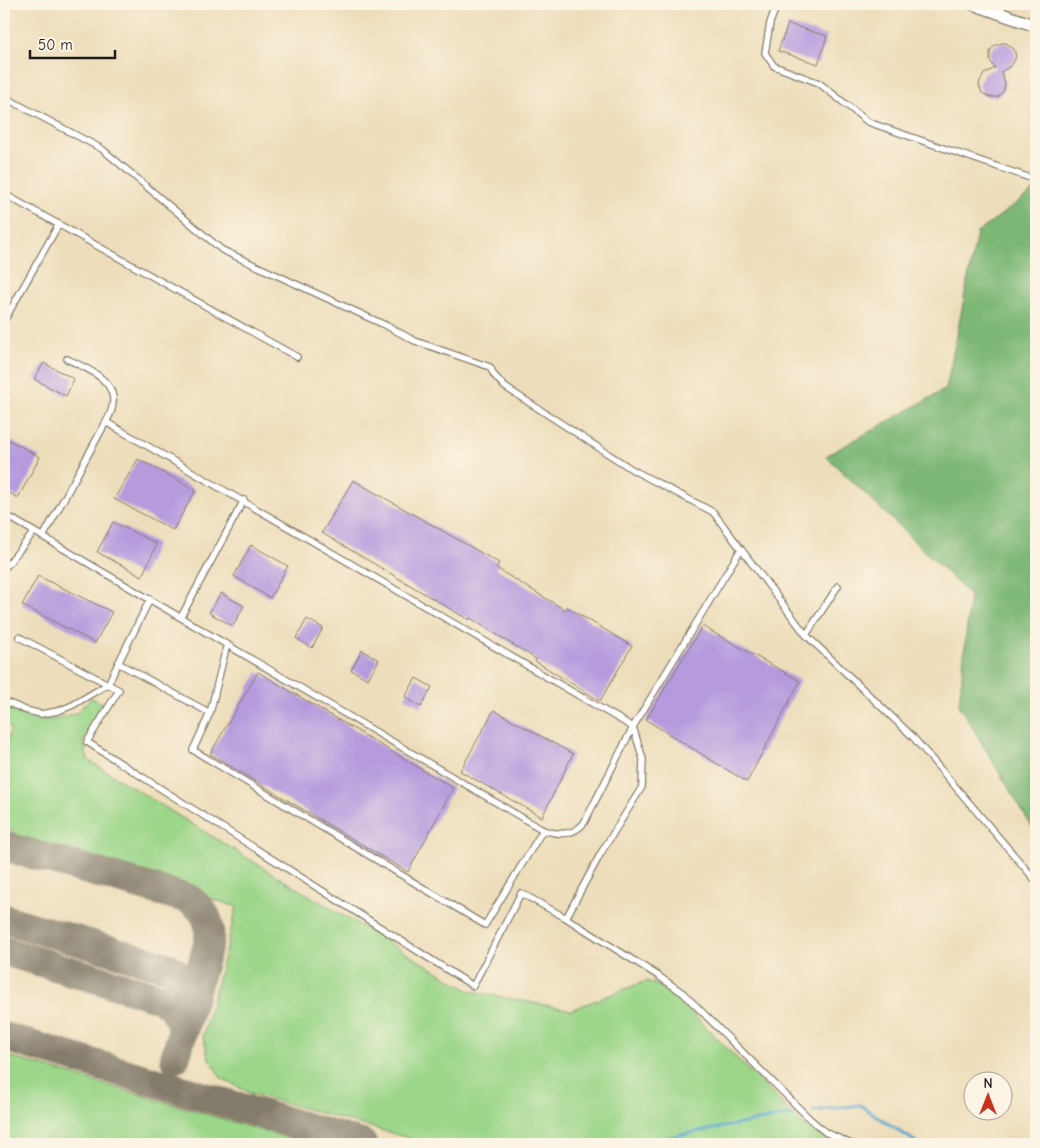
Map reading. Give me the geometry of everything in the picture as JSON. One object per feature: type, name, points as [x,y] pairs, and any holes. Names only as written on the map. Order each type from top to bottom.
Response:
[{"type":"street","points":[[973,4],[1036,26]]},
{"type":"lane","points":[[777,4],[770,23],[765,53],[774,66],[819,83],[868,122],[1036,180]]},
{"type":"lane","points":[[4,97],[102,149],[222,250],[387,326],[415,341],[490,366],[494,375],[505,387],[633,470],[713,512],[806,634],[912,736],[1036,881]]},
{"type":"lane","points":[[4,194],[297,357]]},
{"type":"lane","points":[[4,321],[59,224]]},
{"type":"lane","points":[[43,537],[113,411],[114,400],[110,388],[103,379],[67,359]]},
{"type":"lane","points":[[106,422],[244,500],[633,727],[643,759],[642,786],[601,853],[566,918]]},
{"type":"lane","points":[[181,617],[244,500]]},
{"type":"lane","points":[[4,514],[543,830],[560,834],[570,834],[578,830],[584,823],[633,727],[741,548]]},
{"type":"lane","points":[[4,569],[34,532]]},
{"type":"lane","points":[[806,634],[838,586]]},
{"type":"lane","points":[[4,701],[25,710],[41,714],[58,711],[73,705],[108,684],[150,599]]},
{"type":"lane","points":[[19,637],[119,690],[87,742],[473,986],[521,893],[566,918],[657,974],[683,993],[810,1119],[825,1132],[851,1144]]},
{"type":"lane","points":[[227,644],[210,712],[193,750],[486,925],[543,830]]},
{"type":"lane","points":[[118,662],[210,712]]},
{"type":"green space","points":[[1036,190],[1036,834],[959,705],[970,595],[826,456],[946,389],[977,233]]},
{"type":"green space","points":[[91,698],[103,703],[83,741],[88,760],[270,872],[470,991],[571,1010],[646,981],[669,990],[803,1125],[840,1144],[430,1144],[250,1093],[221,1078],[208,1056],[203,1036],[237,907],[21,837],[13,832],[4,822],[4,753],[11,728],[4,725],[4,706],[30,717],[51,720],[76,713]]},
{"type":"green space","points":[[4,1055],[308,1144],[4,1144]]},
{"type":"building","points":[[788,24],[827,36],[818,64],[778,51]]},
{"type":"building","points":[[1006,43],[1014,49],[1016,57],[1012,65],[1001,72],[1005,82],[1004,90],[998,97],[989,97],[982,93],[979,85],[984,74],[995,68],[990,61],[990,52],[994,46]]},
{"type":"building","points":[[44,363],[74,379],[66,396],[34,379]]},
{"type":"building","points":[[4,437],[40,457],[18,498],[4,490]]},
{"type":"building","points":[[138,459],[196,490],[173,530],[114,499]]},
{"type":"building","points":[[353,480],[499,563],[496,568],[565,610],[567,607],[632,646],[600,701],[470,618],[469,620],[322,533]]},
{"type":"building","points":[[113,522],[157,544],[142,576],[97,552]]},
{"type":"building","points":[[251,545],[288,566],[270,598],[234,576]]},
{"type":"building","points":[[38,576],[112,612],[95,643],[22,605]]},
{"type":"building","points":[[221,593],[244,606],[233,626],[209,613]]},
{"type":"building","points":[[307,619],[323,628],[312,648],[296,638]]},
{"type":"building","points":[[702,626],[800,681],[747,782],[646,720]]},
{"type":"building","points":[[362,650],[379,660],[368,679],[351,670]]},
{"type":"building","points":[[258,672],[453,788],[408,872],[210,754]]},
{"type":"building","points":[[416,678],[432,687],[421,707],[405,697]]},
{"type":"building","points":[[494,710],[573,754],[542,817],[460,771]]},
{"type":"waterway","points":[[813,1111],[860,1105],[919,1144]]},
{"type":"waterway","points":[[630,1144],[791,1115]]},
{"type":"taxiway","points":[[4,846],[189,899],[200,908],[208,922],[209,941],[175,1058]]},
{"type":"taxiway","points":[[4,919],[170,968],[186,983],[190,1005]]},
{"type":"taxiway","points":[[4,951],[160,998],[176,1012],[182,1026],[182,1032]]},
{"type":"taxiway","points":[[4,1037],[362,1144]]}]
